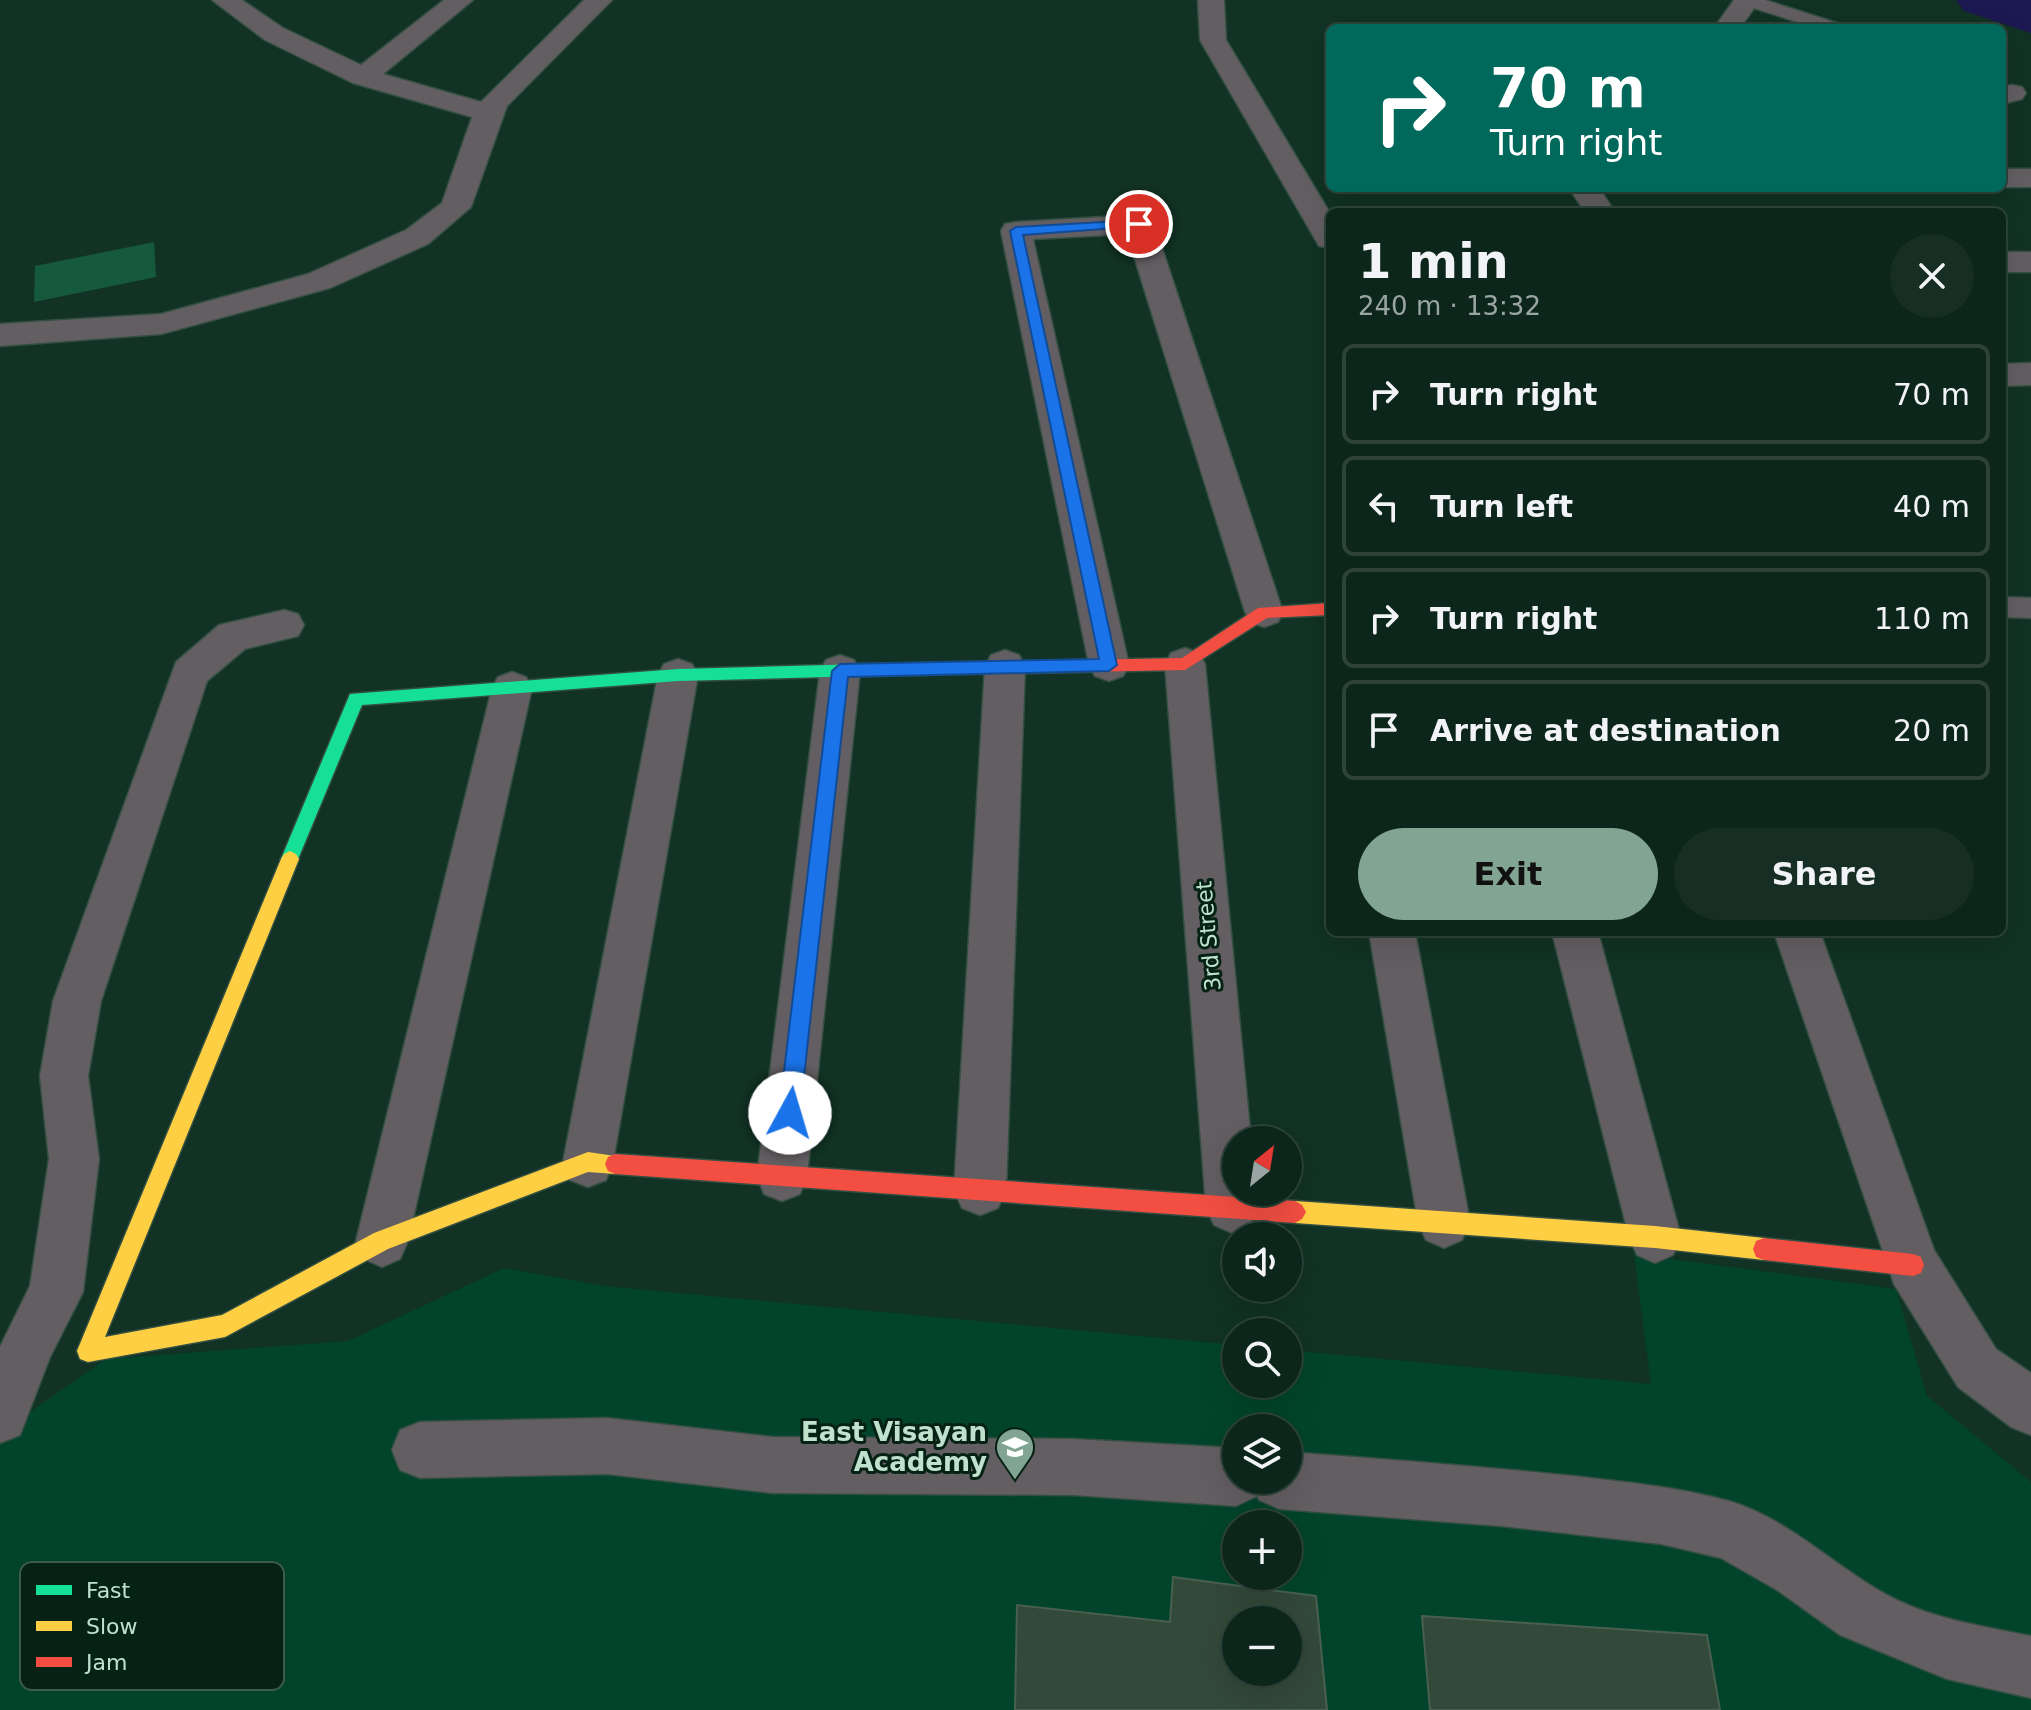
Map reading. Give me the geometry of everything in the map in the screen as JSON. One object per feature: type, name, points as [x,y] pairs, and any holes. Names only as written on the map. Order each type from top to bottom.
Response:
[{"type":"street","points":[[225,0],[274,34],[363,77],[488,113]]},
{"type":"street","points":[[363,77],[460,0]]},
{"type":"street","points":[[0,335],[161,324],[319,281],[417,237],[456,207],[488,113],[496,101],[599,0]]},
{"type":"street","points":[[1211,0],[1213,40],[1326,232]]},
{"type":"street","points":[[1730,24],[1747,0]]},
{"type":"street","points":[[2006,178],[2031,178]]},
{"type":"street","points":[[1109,665],[1016,231],[1139,224],[1264,612]]},
{"type":"street","points":[[2006,262],[2031,262]]},
{"type":"street","points":[[2006,375],[2031,374]]},
{"type":"street","points":[[1326,609],[1264,612],[1185,664],[678,675],[356,699],[88,1351],[225,1326],[382,1241],[588,1162],[1655,1237],[1913,1265]]},
{"type":"street","points":[[0,1415],[29,1342],[56,1292],[74,1159],[64,1076],[77,1001],[190,673],[233,636],[284,625]]},
{"type":"street","name":"3rd Street","points":[[1185,664],[1232,1207]]},
{"type":"street","points":[[980,1190],[1005,666]]},
{"type":"street","points":[[782,1176],[840,671]]},
{"type":"street","points":[[588,1162],[678,675]]},
{"type":"street","points":[[382,1241],[512,688]]},
{"type":"street","points":[[1393,936],[1444,1222]]},
{"type":"street","points":[[1576,936],[1655,1237]]},
{"type":"street","points":[[1798,936],[1913,1265],[1977,1368],[2031,1407]]},
{"type":"street","points":[[420,1450],[607,1446],[772,1465],[1059,1467],[1222,1476]]},
{"type":"street","points":[[1302,1482],[1501,1497],[1661,1515],[1731,1531],[1798,1569],[1861,1614],[1947,1649],[2031,1667]]},
{"type":"lane","points":[[1747,0],[1822,24]]},
{"type":"lane","points":[[2006,607],[2031,608]]},
{"type":"shaded area","points":[[154,242],[156,277],[34,302],[35,266]]},
{"type":"shaded area","name":"East Visayan Academy","points":[[1634,1254],[1896,1289],[1927,1396],[2031,1482],[2031,1710],[0,1710],[0,1433],[106,1359],[348,1341],[504,1268],[604,1286],[1222,1344],[1222,1398],[1302,1398],[1302,1351],[1651,1384]]},
{"type":"building","points":[[1173,1577],[1222,1584],[1222,1590],[1271,1590],[1316,1596],[1327,1710],[1015,1710],[1017,1605],[1170,1622]]},
{"type":"building","points":[[1422,1616],[1707,1635],[1720,1710],[1430,1710]]},
{"type":"waterway","points":[[1983,0],[2031,17]]},
{"type":"traffic: fast","points":[[290,859],[356,699],[678,675],[864,670]]},
{"type":"traffic: slow","points":[[88,1351],[290,859]]},
{"type":"traffic: slow","points":[[88,1351],[225,1326],[382,1241],[588,1162],[615,1164]]},
{"type":"traffic: slow","points":[[1295,1212],[1655,1237],[1764,1249]]},
{"type":"traffic: jam","points":[[864,670],[1185,664],[1264,612],[1326,609]]},
{"type":"traffic: jam","points":[[615,1164],[1295,1212]]},
{"type":"traffic: jam","points":[[1764,1249],[1913,1265]]},
{"type":"place","name":"East Visayan Academy","points":[[1015,1481]]},
{"type":"route","points":[[790,1113],[840,671],[1109,665],[1016,231],[1139,224]]}]
